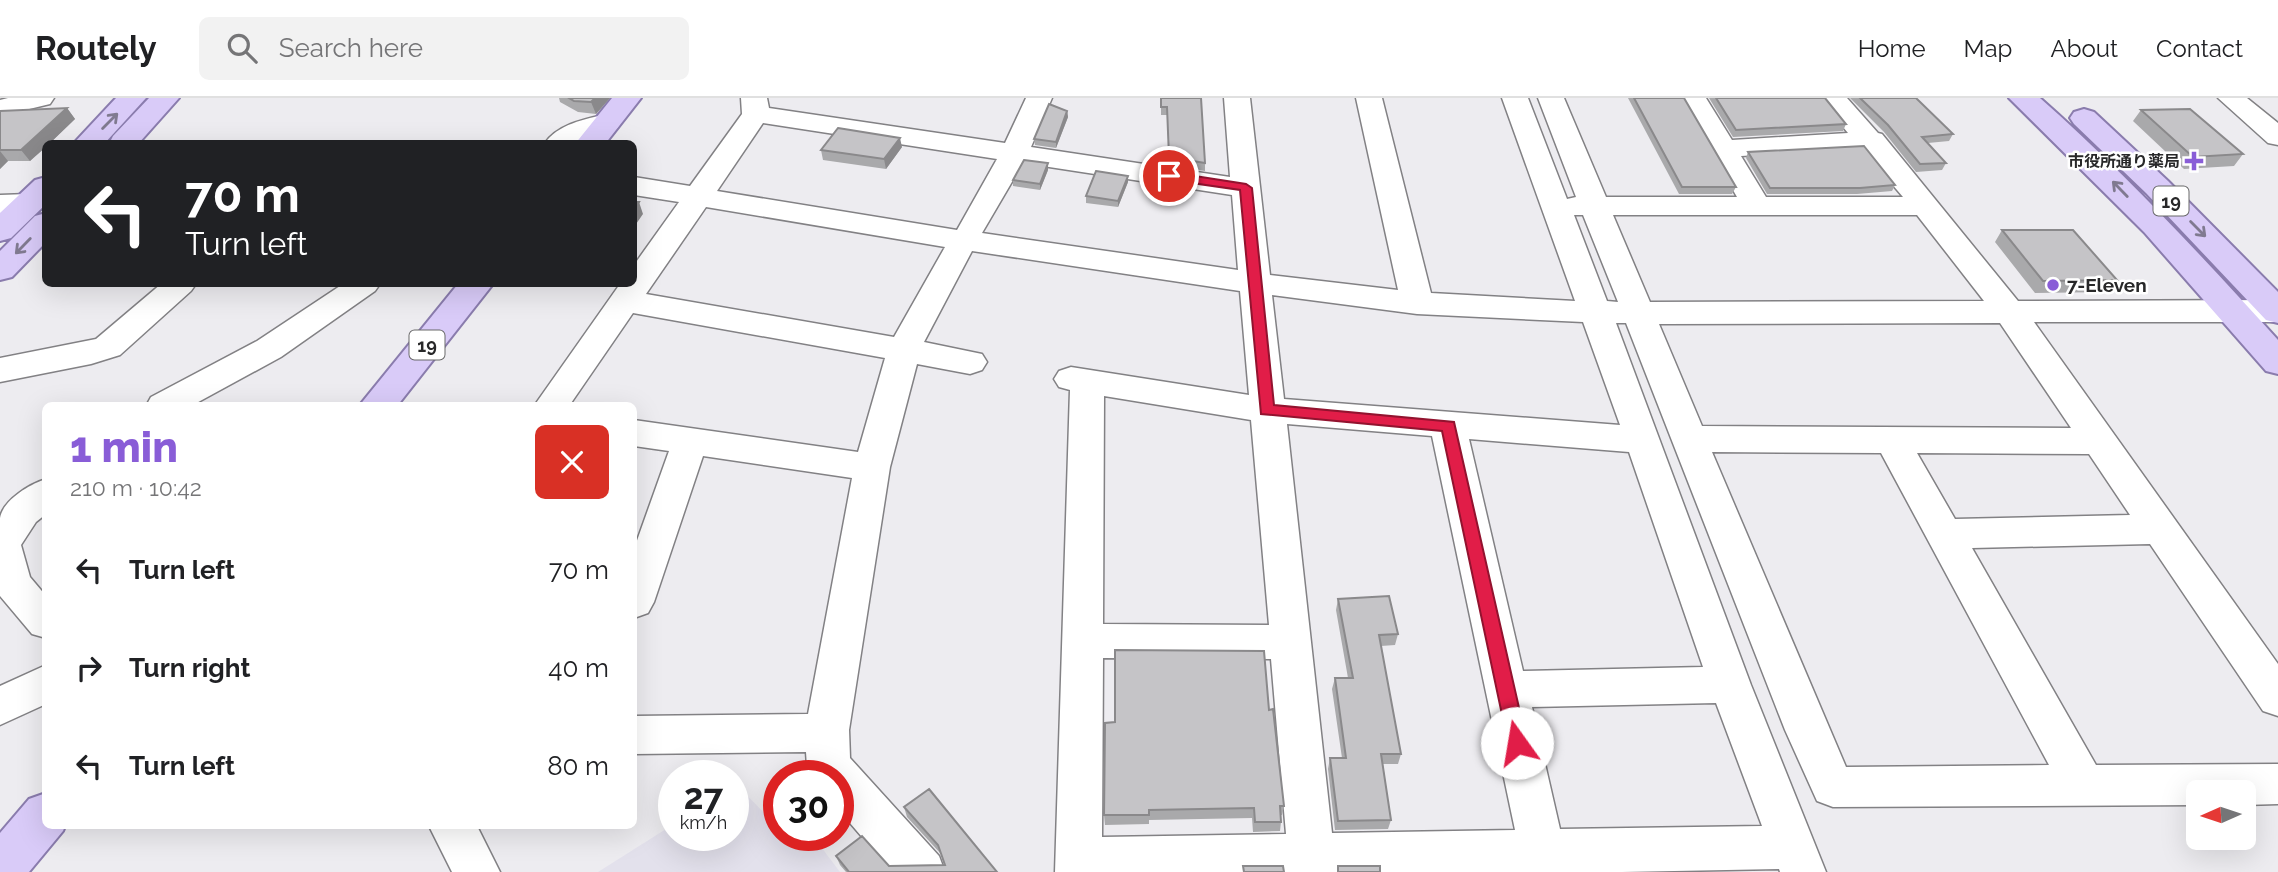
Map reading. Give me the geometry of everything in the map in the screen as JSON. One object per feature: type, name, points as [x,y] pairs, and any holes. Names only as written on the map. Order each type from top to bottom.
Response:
[{"type":"main road","points":[[91,140],[132,98]]},
{"type":"main road","points":[[125,140],[165,98]]},
{"type":"main road","points":[[598,133],[627,98]]},
{"type":"main road","name":"19","points":[[2023,98],[2101,170],[2278,362]]},
{"type":"main road","name":"19","points":[[2060,98],[2136,166],[2278,312]]},
{"type":"main road","points":[[0,231],[30,204]]},
{"type":"main road","points":[[0,270],[30,204]]},
{"type":"main road","name":"19","points":[[380,402],[474,287]]},
{"type":"main road","points":[[0,870],[42,820]]},
{"type":"street","points":[[0,108],[41,98]]},
{"type":"street","points":[[830,760],[827,730],[872,467],[904,349],[1014,153],[1039,98]]},
{"type":"street","points":[[1237,98],[1312,864]]},
{"type":"street","points":[[1369,98],[1417,303]]},
{"type":"street","points":[[1515,98],[1643,440],[1730,685],[1798,859],[1078,866],[1082,641],[1079,380],[1267,410],[1643,440]]},
{"type":"street","points":[[1551,98],[1807,730],[1833,787],[2278,784]]},
{"type":"street","points":[[1693,98],[1756,205]]},
{"type":"street","points":[[1832,98],[1872,140],[2010,313],[2278,698]]},
{"type":"street","points":[[2231,98],[2278,137]]},
{"type":"street","points":[[637,285],[698,197],[755,106],[1014,153],[1246,188]]},
{"type":"street","points":[[564,140],[583,128],[598,133]]},
{"type":"street","points":[[1724,149],[1872,140]]},
{"type":"street","points":[[637,187],[962,240],[1255,283],[1417,303],[1639,313],[2278,312]]},
{"type":"street","points":[[1555,206],[1926,206]]},
{"type":"street","points":[[0,370],[90,353],[108,347],[177,287]]},
{"type":"street","points":[[170,402],[269,349],[360,287]]},
{"type":"street","points":[[554,402],[636,287]]},
{"type":"street","points":[[626,301],[970,362]]},
{"type":"street","points":[[1627,398],[1673,399]]},
{"type":"street","points":[[1448,426],[1545,862]]},
{"type":"street","points":[[637,434],[872,467]]},
{"type":"street","points":[[1690,439],[2097,441]]},
{"type":"street","points":[[1893,442],[2083,784]]},
{"type":"street","points":[[637,593],[690,443]]},
{"type":"street","points":[[42,496],[23,512],[1,543],[8,577],[25,603],[42,618]]},
{"type":"street","points":[[1945,534],[2159,530]]},
{"type":"street","points":[[1082,641],[1289,642]]},
{"type":"street","points":[[0,706],[42,685]]},
{"type":"street","points":[[1505,689],[1730,685]]},
{"type":"street","points":[[637,735],[813,733],[827,730]]},
{"type":"street","points":[[1750,733],[1807,730]]},
{"type":"street","points":[[854,794],[922,872]]},
{"type":"street","points":[[454,829],[477,872]]},
{"type":"shaded area","points":[[749,797],[763,812],[763,851],[824,851],[840,872],[598,872],[658,834],[658,851],[749,851]]},
{"type":"building","points":[[569,98],[595,98],[591,102]]},
{"type":"building","points":[[1161,98],[1201,98],[1205,163],[1169,157],[1167,107],[1161,107]]},
{"type":"building","points":[[1634,98],[1684,98],[1736,187],[1682,187]]},
{"type":"building","points":[[1716,98],[1825,98],[1846,124],[1736,130]]},
{"type":"building","points":[[1860,98],[1916,98],[1953,134],[1922,137],[1946,163],[1920,164],[1888,125]]},
{"type":"building","points":[[1049,104],[1067,111],[1056,142],[1034,139]]},
{"type":"building","points":[[67,108],[21,150],[0,150],[0,111]]},
{"type":"building","points":[[2190,109],[2243,154],[2193,157],[2141,110]]},
{"type":"building","points":[[838,128],[900,138],[884,159],[821,150]]},
{"type":"building","points":[[1864,146],[1895,185],[1860,188],[1770,188],[1748,152]]},
{"type":"building","points":[[1024,160],[1048,163],[1040,184],[1013,180]]},
{"type":"building","points":[[1096,171],[1128,176],[1118,201],[1086,196]]},
{"type":"building","points":[[2002,230],[2073,230],[2117,280],[2043,281]]},
{"type":"building","points":[[1389,596],[1398,634],[1379,635],[1401,754],[1381,754],[1391,820],[1338,821],[1330,758],[1346,758],[1335,678],[1353,678],[1338,599]]},
{"type":"building","points":[[1115,650],[1264,651],[1269,710],[1273,709],[1284,806],[1280,806],[1281,822],[1255,822],[1254,808],[1149,810],[1149,815],[1104,815],[1105,723],[1115,722]]},
{"type":"building","points":[[929,789],[997,872],[849,872],[836,856],[842,851],[854,851],[854,842],[862,836],[889,866],[945,865],[938,845],[904,807]]},
{"type":"building","points":[[1243,866],[1283,866],[1284,872],[1244,872]]},
{"type":"building","points":[[1338,866],[1380,866],[1380,872],[1338,872]]},
{"type":"place","name":"市役所通り薬局","points":[[2194,161]]},
{"type":"place","name":"7-Eleven","points":[[2053,285]]},
{"type":"route","points":[[1169,176],[1246,188],[1267,410],[1448,426],[1517,743]]}]
